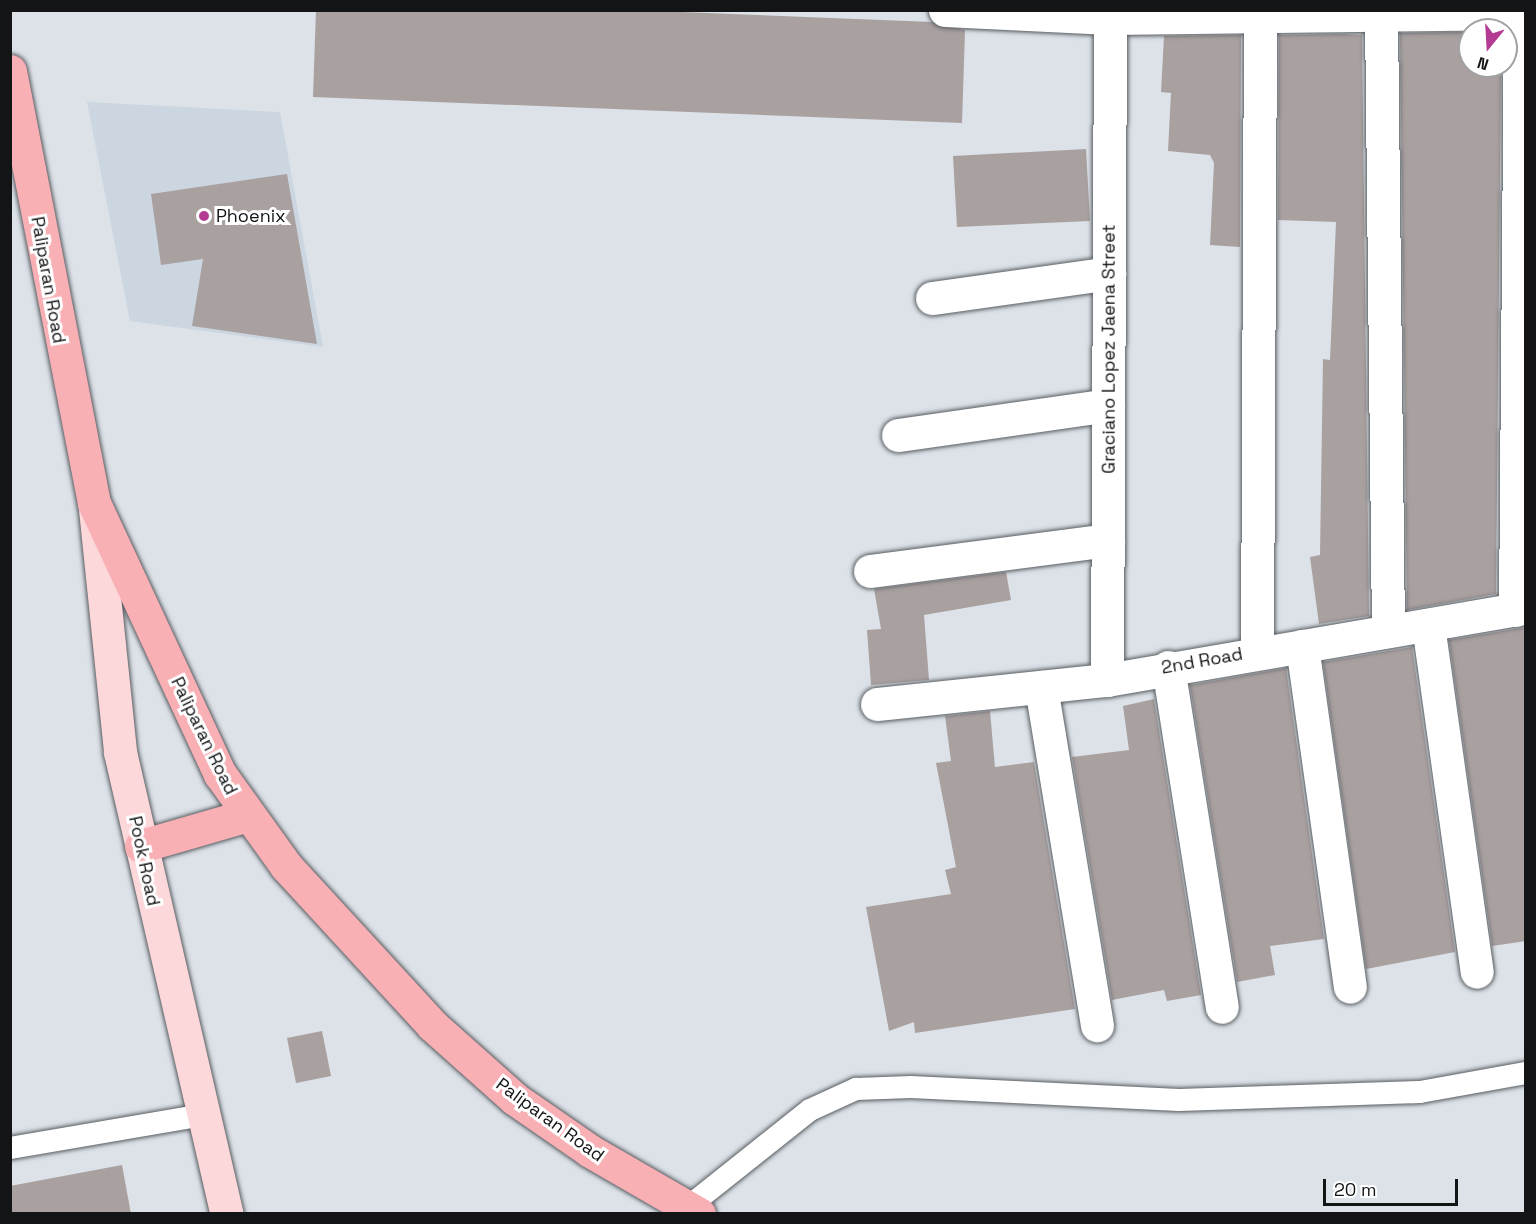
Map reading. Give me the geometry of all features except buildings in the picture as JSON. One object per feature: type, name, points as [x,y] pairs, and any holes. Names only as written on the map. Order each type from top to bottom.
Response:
[{"type":"main road","name":"Paliparan Road","points":[[10,71],[94,502],[220,774],[245,816],[378,970],[515,1099],[694,1210]]},
{"type":"main road","points":[[141,846],[245,816]]},
{"type":"street","points":[[945,10],[1110,18],[1260,16],[1303,13],[1381,15],[1435,12],[1523,13],[1520,609]]},
{"type":"street","points":[[1381,15],[1388,631]]},
{"type":"street","points":[[1257,651],[1260,16]]},
{"type":"street","name":"Graciano Lopez Jaena Street","points":[[1107,680],[1110,18]]},
{"type":"street","points":[[932,298],[1109,273]]},
{"type":"street","points":[[898,435],[1108,405]]},
{"type":"street","name":"Pook Road","points":[[94,502],[120,752],[226,1214]]},
{"type":"street","points":[[870,571],[1108,540]]},
{"type":"street","name":"2nd Road","points":[[877,704],[1107,680],[1257,651],[1302,646],[1520,609]]},
{"type":"street","points":[[1428,625],[1477,972]]},
{"type":"street","points":[[1302,646],[1350,987]]},
{"type":"street","points":[[1168,667],[1222,1007]]},
{"type":"street","points":[[1041,687],[1096,1025]]},
{"type":"lane","points":[[694,1210],[810,1110],[856,1089],[911,1087],[1179,1100],[1420,1092],[1526,1073]]},
{"type":"lane","points":[[10,1148],[203,1115]]},
{"type":"shaded area","name":"Phoenix","points":[[87,102],[280,112],[323,347],[130,321]]},
{"type":"place","name":"Phoenix","points":[[204,216]]}]
